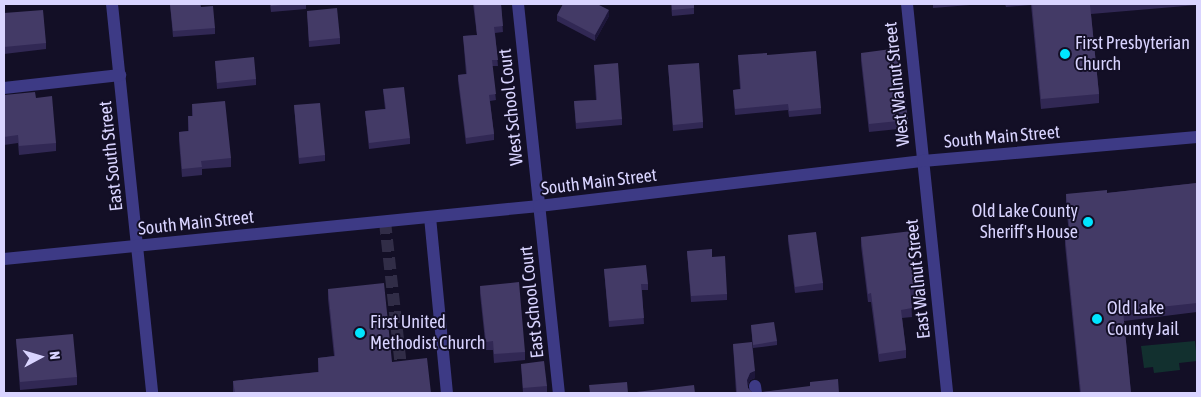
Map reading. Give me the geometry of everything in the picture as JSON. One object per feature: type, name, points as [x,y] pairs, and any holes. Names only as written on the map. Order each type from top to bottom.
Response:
[{"type":"street","name":"East South Street","points":[[112,4],[152,393]]},
{"type":"street","name":"West School Court","points":[[518,4],[539,206]]},
{"type":"street","name":"West Walnut Street","points":[[907,4],[923,162]]},
{"type":"street","points":[[4,88],[120,75]]},
{"type":"street","name":"South Main Street","points":[[4,259],[539,206],[923,162],[1197,137]]},
{"type":"street","name":"East Walnut Street","points":[[923,162],[947,393]]},
{"type":"street","name":"East School Court","points":[[539,206],[559,393]]},
{"type":"street","points":[[430,217],[447,393]]},
{"type":"green space","points":[[1195,341],[1197,361],[1179,363],[1180,370],[1154,373],[1153,367],[1144,368],[1141,346]]},
{"type":"building","points":[[170,4],[200,4],[201,7],[213,6],[215,28],[173,31]]},
{"type":"building","points":[[271,4],[293,4],[271,6]]},
{"type":"building","points":[[474,4],[501,4],[503,26],[494,27],[498,60],[492,60],[496,94],[489,95],[494,134],[466,138],[458,75],[467,74],[463,36],[477,35]]},
{"type":"building","points":[[563,4],[597,4],[609,10],[595,35],[557,15]]},
{"type":"building","points":[[672,4],[694,4],[694,8],[672,10]]},
{"type":"building","name":"First Presbyterian Church","points":[[1032,4],[1100,4],[1090,5],[1099,94],[1041,99]]},
{"type":"building","points":[[337,8],[340,38],[309,41],[307,11]]},
{"type":"building","points":[[43,10],[46,43],[4,47],[4,13]]},
{"type":"building","points":[[899,48],[908,120],[869,124],[861,53]]},
{"type":"building","points":[[816,51],[821,108],[789,111],[788,104],[735,109],[733,90],[741,89],[738,55]]},
{"type":"building","points":[[254,57],[256,79],[217,83],[215,61]]},
{"type":"building","points":[[618,63],[622,119],[576,123],[574,101],[597,100],[594,65]]},
{"type":"building","points":[[699,63],[703,122],[673,125],[668,65]]},
{"type":"building","points":[[404,87],[410,138],[369,143],[365,111],[386,109],[383,89]]},
{"type":"building","points":[[35,92],[36,98],[52,96],[56,143],[19,146],[18,135],[4,137],[4,95]]},
{"type":"building","points":[[225,101],[231,158],[201,161],[202,167],[182,169],[179,132],[189,131],[188,116],[193,116],[192,104]]},
{"type":"building","points":[[320,103],[325,155],[299,158],[294,105]]},
{"type":"building","points":[[1197,183],[1197,303],[1123,311],[1131,393],[1081,393],[1065,235],[1070,235],[1066,194],[1107,190],[1107,193]]},
{"type":"building","points":[[912,231],[916,265],[913,265],[915,288],[910,289],[912,308],[901,310],[906,350],[879,354],[871,293],[868,294],[861,237]]},
{"type":"building","points":[[816,232],[823,283],[795,287],[788,235]]},
{"type":"building","points":[[712,249],[712,257],[725,256],[727,294],[691,296],[687,251]]},
{"type":"building","points":[[646,265],[648,284],[641,284],[644,318],[609,321],[604,269]]},
{"type":"building","points":[[519,282],[525,352],[494,354],[493,341],[486,342],[480,286]]},
{"type":"building","name":"First United Methodist Church","points":[[384,283],[392,362],[427,358],[431,393],[235,393],[233,381],[319,372],[318,358],[335,356],[328,289]]},
{"type":"building","points":[[774,322],[777,341],[753,345],[751,325]]},
{"type":"building","points":[[73,334],[77,377],[20,382],[16,339]]},
{"type":"building","points":[[752,342],[755,371],[750,373],[747,380],[748,388],[753,393],[737,393],[733,344]]},
{"type":"building","points":[[544,361],[547,386],[523,388],[521,364]]},
{"type":"building","points":[[838,379],[839,393],[753,393],[810,386],[810,382]]},
{"type":"building","points":[[627,382],[628,393],[590,393],[589,385]]},
{"type":"building","points":[[694,385],[695,393],[628,393]]},
{"type":"tunnel","points":[[385,222],[404,393]]},
{"type":"place","name":"First Presbyterian Church","points":[[1065,54]]},
{"type":"place","name":"Old Lake County Sheriff's House","points":[[1088,222]]},
{"type":"place","name":"Old Lake County Jail","points":[[1097,319]]},
{"type":"place","name":"First United Methodist Church","points":[[360,333]]}]
